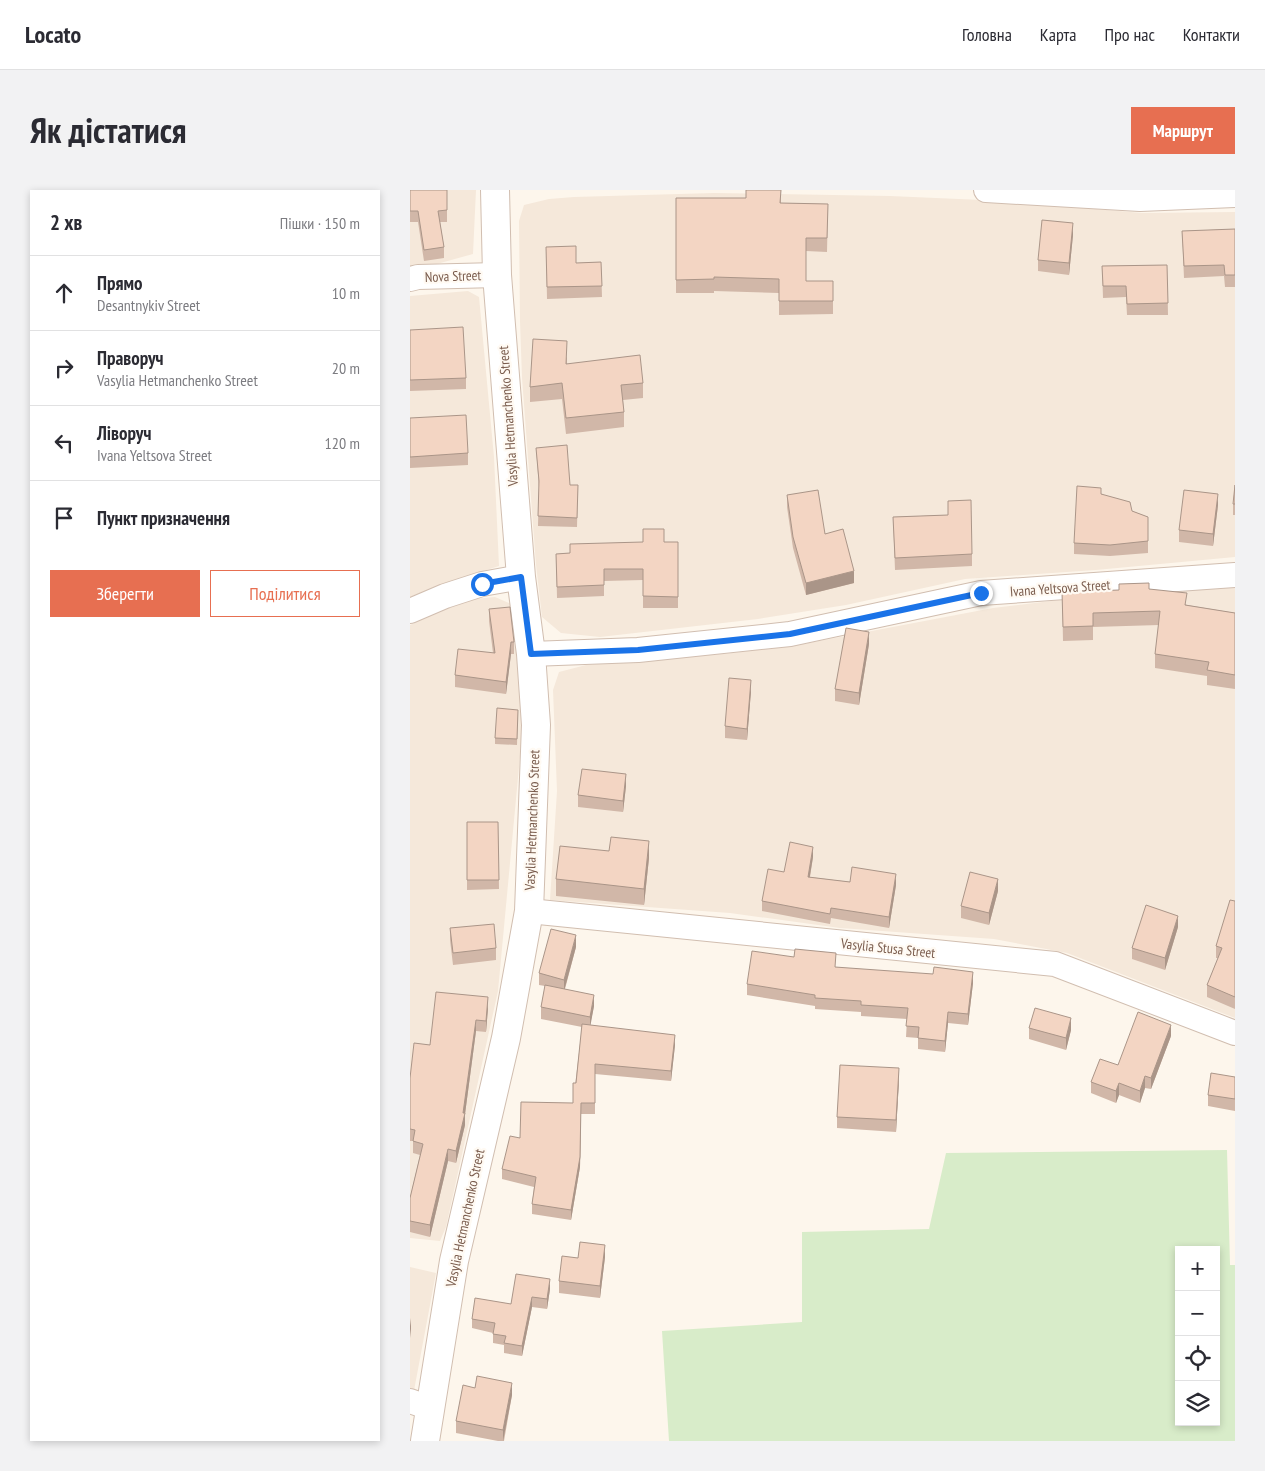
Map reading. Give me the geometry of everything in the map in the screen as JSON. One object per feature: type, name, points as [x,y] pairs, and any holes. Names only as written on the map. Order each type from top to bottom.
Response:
[{"type":"street","name":"Vasylia Hetmanchenko Street","points":[[424,1441],[420,1405],[506,1038],[529,911],[536,725],[531,654],[521,577],[497,275],[495,190]]},
{"type":"street","points":[[986,190],[1140,199],[1235,196]]},
{"type":"street","name":"Nova Street","points":[[410,279],[418,277],[497,275]]},
{"type":"street","name":"Ivana Yeltsova Street","points":[[531,654],[638,650],[790,634],[981,593],[1235,574]]},
{"type":"street","points":[[410,612],[445,596],[482,584],[521,577]]},
{"type":"street","name":"Vasylia Stusa Street","points":[[529,911],[1056,964],[1235,1033]]},
{"type":"shaded area","points":[[410,190],[476,190],[473,254],[433,265],[410,268]]},
{"type":"shaded area","points":[[714,193],[890,196],[1005,201],[1142,213],[1235,212],[1235,557],[1096,570],[965,579],[846,605],[758,619],[600,637],[561,633],[542,617],[536,565],[522,378],[520,321],[519,221],[524,205],[549,199],[574,197]]},
{"type":"shaded area","points":[[468,291],[479,297],[494,457],[499,566],[410,597],[410,296]]},
{"type":"shaded area","points":[[1235,585],[1235,1018],[1067,953],[994,939],[840,928],[730,913],[550,900],[557,791],[553,690],[559,672],[586,665],[732,653],[803,644],[993,608],[1084,597],[1197,590]]},
{"type":"shaded area","points":[[495,597],[511,604],[520,687],[522,735],[498,991],[446,1227],[440,1241],[410,1238],[410,625],[463,600]]},
{"type":"shaded area","points":[[410,1267],[436,1273],[410,1412]]},
{"type":"green space","points":[[1227,1150],[1230,1265],[1235,1265],[1235,1441],[669,1441],[662,1331],[802,1322],[802,1232],[929,1229],[946,1153]]},
{"type":"building","points":[[410,190],[447,190],[447,210],[438,211],[444,247],[424,250],[418,211],[410,211]]},
{"type":"building","points":[[746,190],[781,190],[780,203],[828,204],[827,238],[806,238],[806,281],[833,281],[833,301],[779,301],[779,279],[714,277],[714,279],[676,280],[676,198],[746,198]]},
{"type":"building","points":[[1042,220],[1073,223],[1069,263],[1038,260]]},
{"type":"building","points":[[1235,229],[1235,275],[1225,275],[1224,265],[1184,266],[1182,231]]},
{"type":"building","points":[[576,246],[576,263],[601,262],[602,286],[547,287],[546,247]]},
{"type":"building","points":[[1167,265],[1168,303],[1127,304],[1126,286],[1103,286],[1102,266]]},
{"type":"building","points":[[463,327],[466,378],[410,380],[410,330]]},
{"type":"building","points":[[533,339],[567,341],[566,364],[640,355],[643,383],[621,385],[624,412],[566,418],[562,383],[530,387]]},
{"type":"building","points":[[466,415],[468,453],[410,457],[410,418]]},
{"type":"building","points":[[567,445],[570,485],[578,485],[577,518],[538,516],[539,481],[536,448]]},
{"type":"building","points":[[1235,485],[1235,504],[1233,504]]},
{"type":"building","points":[[1077,486],[1101,488],[1101,494],[1130,502],[1132,511],[1148,517],[1148,541],[1110,545],[1074,543]]},
{"type":"building","points":[[818,490],[825,534],[843,529],[854,571],[806,583],[793,537],[787,495]]},
{"type":"building","points":[[1184,490],[1218,494],[1213,534],[1179,530]]},
{"type":"building","points":[[971,500],[972,554],[895,558],[893,517],[948,515],[948,501]]},
{"type":"building","points":[[643,529],[664,529],[664,542],[678,542],[678,597],[643,596],[643,569],[604,569],[604,585],[557,587],[556,554],[570,553],[570,544],[643,542]]},
{"type":"building","points":[[1149,583],[1149,589],[1187,593],[1185,605],[1235,613],[1235,675],[1207,670],[1209,662],[1155,654],[1160,611],[1093,613],[1093,626],[1063,627],[1062,592],[1119,590],[1119,584]]},
{"type":"building","points":[[510,607],[514,642],[511,642],[506,682],[455,675],[458,649],[495,653],[489,609]]},
{"type":"building","points":[[846,628],[869,632],[859,693],[835,689]]},
{"type":"building","points":[[729,678],[751,680],[747,729],[725,726]]},
{"type":"building","points":[[497,708],[518,710],[517,739],[495,738]]},
{"type":"building","points":[[582,769],[626,774],[623,801],[578,795]]},
{"type":"building","points":[[467,822],[498,822],[499,880],[467,880]]},
{"type":"building","points":[[611,837],[649,841],[644,889],[556,879],[560,846],[609,851]]},
{"type":"building","points":[[790,842],[813,847],[808,877],[850,882],[852,867],[896,874],[889,917],[831,908],[830,914],[762,901],[768,869],[784,872]]},
{"type":"building","points":[[970,872],[998,879],[989,913],[961,906]]},
{"type":"building","points":[[1230,900],[1235,901],[1235,997],[1207,985],[1222,948],[1216,946]]},
{"type":"building","points":[[1146,905],[1178,916],[1165,958],[1132,948]]},
{"type":"building","points":[[494,924],[496,948],[453,953],[450,928]]},
{"type":"building","points":[[551,929],[576,935],[564,980],[539,973]]},
{"type":"building","points":[[795,949],[836,953],[835,967],[933,974],[934,967],[973,972],[968,1014],[948,1012],[945,1041],[918,1038],[919,1027],[906,1026],[908,1008],[861,1005],[861,1001],[815,998],[815,995],[747,984],[752,951],[794,957]]},
{"type":"building","points":[[545,985],[594,995],[590,1017],[541,1007]]},
{"type":"building","points":[[436,992],[488,997],[486,1021],[476,1020],[463,1113],[465,1113],[456,1151],[448,1149],[430,1225],[410,1221],[410,1198],[423,1144],[413,1141],[415,1130],[410,1129],[410,1078],[414,1043],[430,1045]]},
{"type":"building","points":[[1035,1008],[1071,1018],[1066,1038],[1029,1028]]},
{"type":"building","points":[[1138,1012],[1171,1025],[1151,1078],[1145,1076],[1140,1091],[1119,1083],[1116,1091],[1091,1082],[1100,1059],[1118,1065]]},
{"type":"building","points":[[582,1024],[675,1035],[671,1071],[595,1064],[595,1103],[581,1103],[580,1157],[571,1210],[532,1204],[536,1177],[502,1169],[510,1136],[520,1138],[521,1102],[573,1103],[573,1083],[576,1083]]},
{"type":"building","points":[[840,1065],[899,1068],[896,1120],[837,1117]]},
{"type":"building","points":[[1211,1073],[1235,1077],[1235,1099],[1208,1095]]},
{"type":"building","points":[[580,1242],[605,1245],[600,1286],[559,1281],[562,1256],[578,1258]]},
{"type":"building","points":[[516,1274],[550,1279],[547,1299],[532,1297],[522,1346],[504,1343],[506,1336],[493,1334],[495,1323],[472,1319],[475,1298],[511,1304]]},
{"type":"building","points":[[477,1376],[512,1383],[503,1430],[456,1421],[463,1385],[475,1388]]},
{"type":"route","points":[[482,584],[521,577],[531,654],[638,650],[790,634],[981,593]]}]
